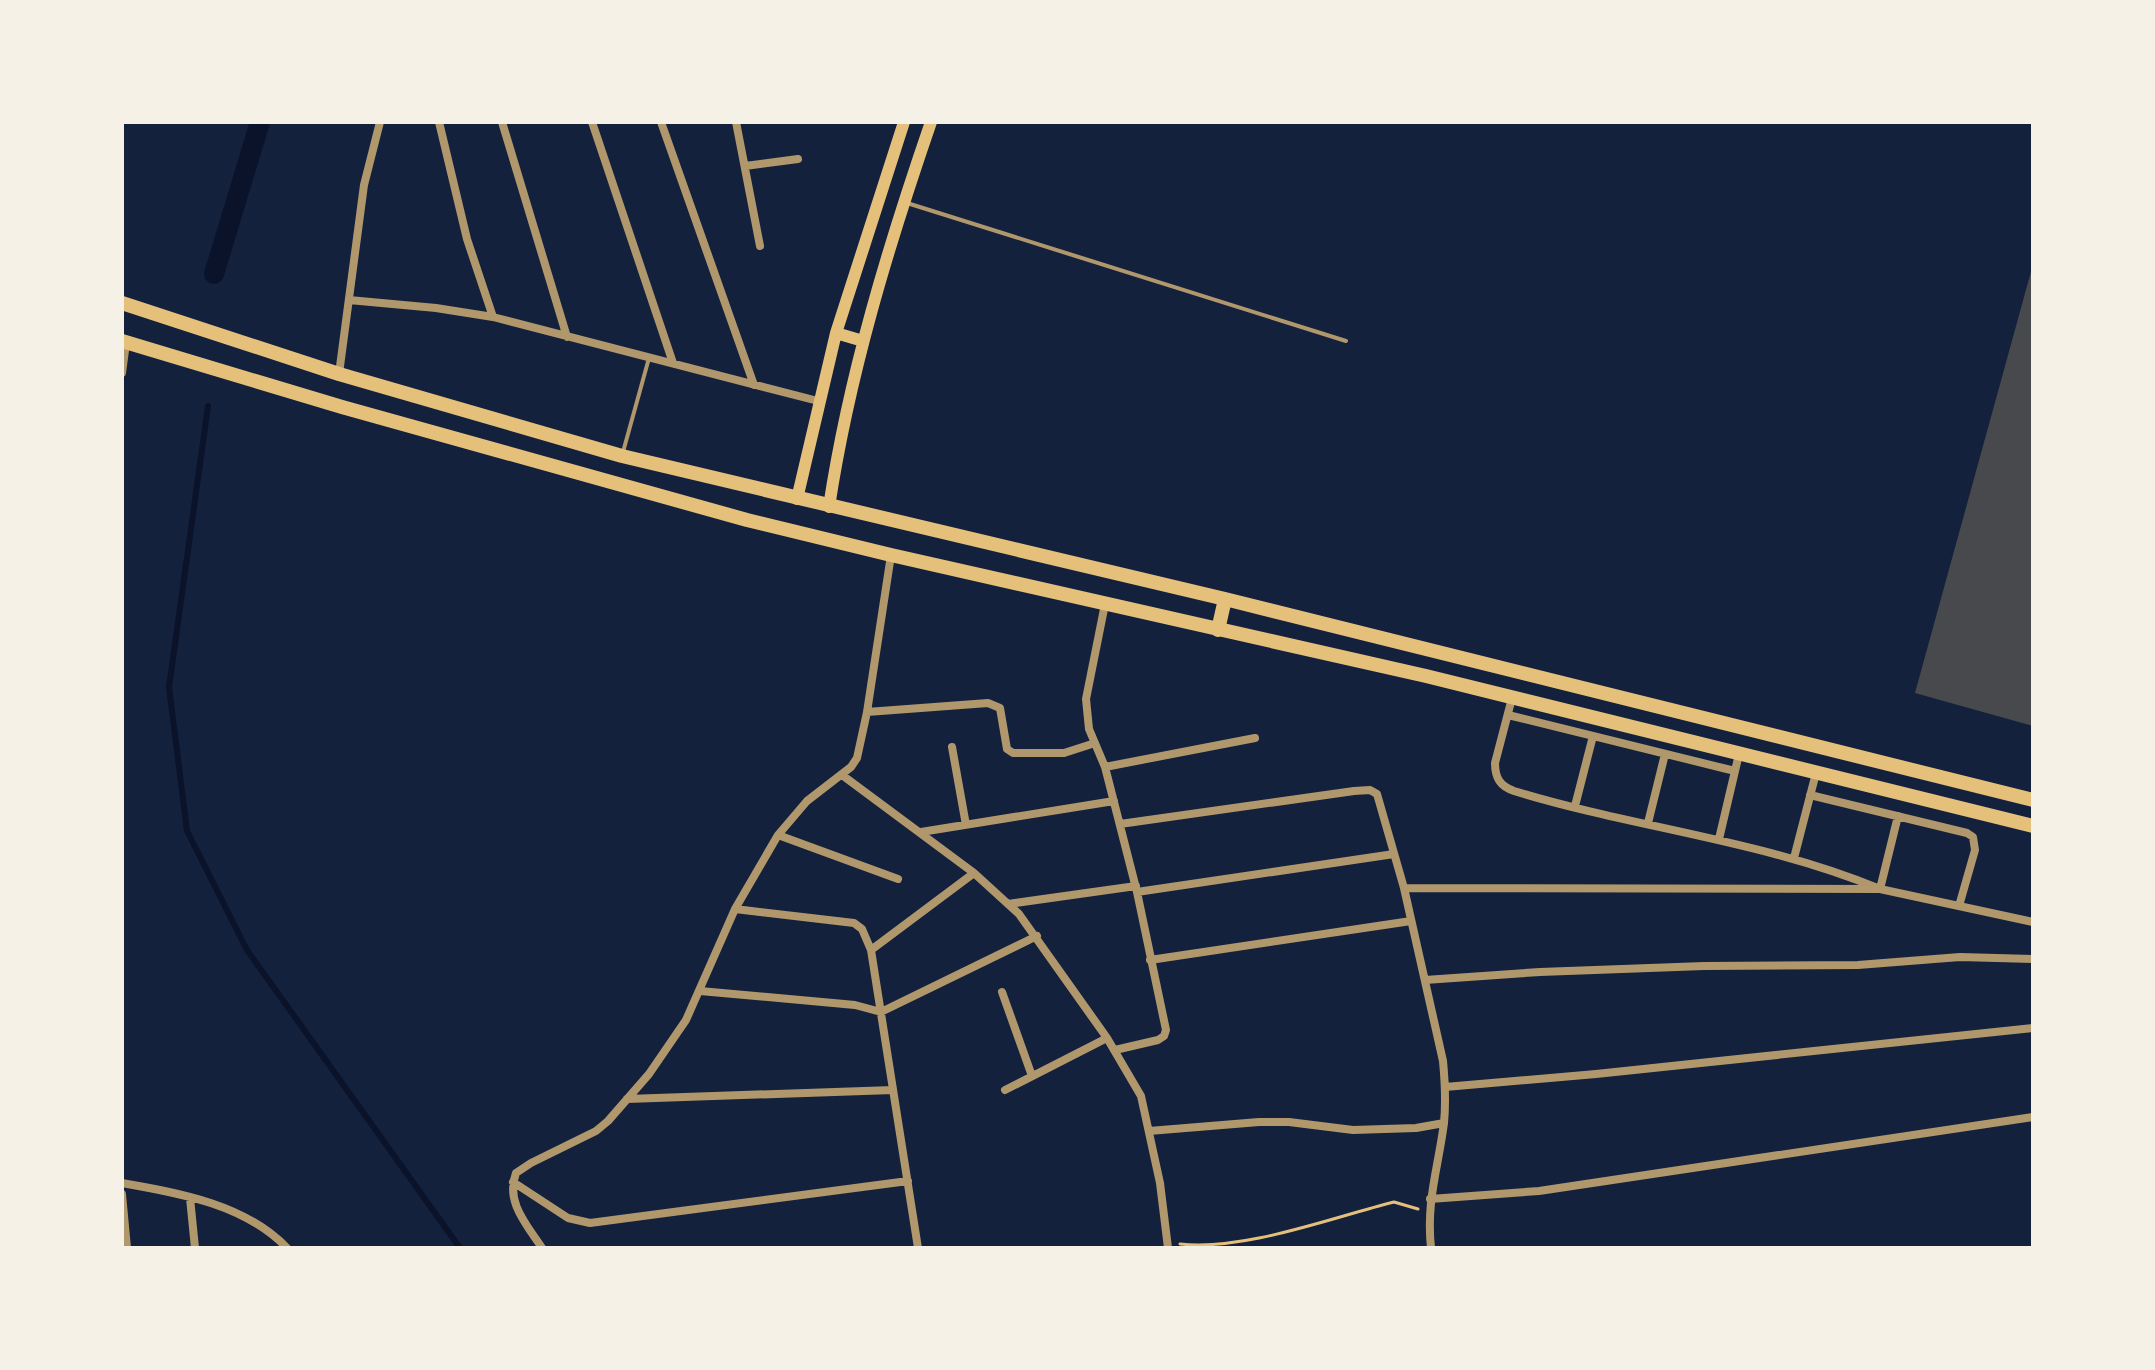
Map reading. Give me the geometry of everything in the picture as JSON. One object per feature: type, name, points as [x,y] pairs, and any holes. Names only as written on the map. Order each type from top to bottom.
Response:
[{"type":"main road","points":[[797,499],[836,333],[904,122]]},
{"type":"main road","points":[[829,507],[863,341],[931,122]]},
{"type":"main road","points":[[880,195],[905,202]]},
{"type":"main road","points":[[122,303],[339,374],[622,456],[1225,599],[2033,800]]},
{"type":"main road","points":[[836,333],[863,341]]},
{"type":"main road","points":[[124,342],[618,485],[891,555],[1512,698],[2033,826]]},
{"type":"main road","points":[[1218,630],[1225,599]]},
{"type":"street","points":[[339,374],[364,185],[380,122]]},
{"type":"street","points":[[439,122],[460,212],[493,317]]},
{"type":"street","points":[[502,122],[567,337]]},
{"type":"street","points":[[592,122],[673,363]]},
{"type":"street","points":[[661,122],[754,385]]},
{"type":"street","points":[[736,122],[760,246]]},
{"type":"street","points":[[745,166],[798,159]]},
{"type":"street","points":[[349,300],[493,317],[818,401]]},
{"type":"street","points":[[122,373],[124,342]]},
{"type":"street","points":[[542,1248],[514,1202],[513,1182],[522,1168],[596,1131],[627,1099],[668,1048],[700,991],[735,909],[778,835],[807,801],[842,775],[857,758],[891,555]]},
{"type":"street","points":[[1105,604],[1086,699],[1086,714],[1105,767],[1137,889],[1166,1030],[1164,1036],[1115,1050]]},
{"type":"street","points":[[1512,698],[1495,763],[1498,781],[1514,791],[1794,858],[1880,889],[2033,921]]},
{"type":"street","points":[[867,712],[988,703],[1000,708],[1007,749],[1013,753],[1064,753],[1095,743]]},
{"type":"street","points":[[1508,715],[1735,771]]},
{"type":"street","points":[[1575,806],[1593,736]]},
{"type":"street","points":[[1105,767],[1255,738]]},
{"type":"street","points":[[952,747],[966,825]]},
{"type":"street","points":[[1648,823],[1665,754]]},
{"type":"street","points":[[1719,839],[1739,754]]},
{"type":"street","points":[[1794,858],[1816,773]]},
{"type":"street","points":[[842,775],[974,873],[1037,936],[1115,1050],[1141,1096],[1168,1246]]},
{"type":"street","points":[[1120,824],[1362,790],[1377,794],[1404,888],[1438,1033],[1445,1087],[1444,1123],[1428,1212],[1431,1248]]},
{"type":"street","points":[[1810,795],[1973,837],[1975,850],[1959,906]]},
{"type":"street","points":[[921,832],[1114,801]]},
{"type":"street","points":[[1880,889],[1898,816]]},
{"type":"street","points":[[778,835],[898,879]]},
{"type":"street","points":[[1008,904],[1394,854]]},
{"type":"street","points":[[871,950],[974,873]]},
{"type":"street","points":[[1404,888],[1880,889]]},
{"type":"street","points":[[735,909],[854,923],[862,929],[871,950],[918,1248]]},
{"type":"street","points":[[1150,960],[1411,921]]},
{"type":"street","points":[[700,991],[855,1005],[881,1012],[1037,936]]},
{"type":"street","points":[[1425,980],[1689,966],[1858,965],[1960,957],[2033,959]]},
{"type":"street","points":[[1002,992],[1032,1076]]},
{"type":"street","points":[[1445,1087],[2033,1028]]},
{"type":"street","points":[[1005,1090],[1107,1038]]},
{"type":"street","points":[[627,1099],[893,1090]]},
{"type":"street","points":[[1430,1199],[1570,1187],[2033,1117]]},
{"type":"street","points":[[1149,1131],[1259,1122],[1289,1122],[1353,1130],[1416,1128],[1444,1123]]},
{"type":"street","points":[[513,1182],[568,1218],[590,1223],[908,1181]]},
{"type":"street","points":[[122,1183],[190,1198],[241,1215],[272,1234],[287,1248]]},
{"type":"street","points":[[122,1194],[127,1248]]},
{"type":"street","points":[[190,1198],[195,1248]]},
{"type":"lane","points":[[905,202],[1346,341]]},
{"type":"lane","points":[[622,456],[649,358]]},
{"type":"path","points":[[1168,1246],[1238,1243],[1394,1202],[1428,1212]]},
{"type":"building","points":[[2033,268],[2033,726],[1915,693]]},
{"type":"waterway","points":[[214,274],[260,122]]},
{"type":"waterway","points":[[208,406],[169,687],[187,831],[247,950],[460,1248]]}]
